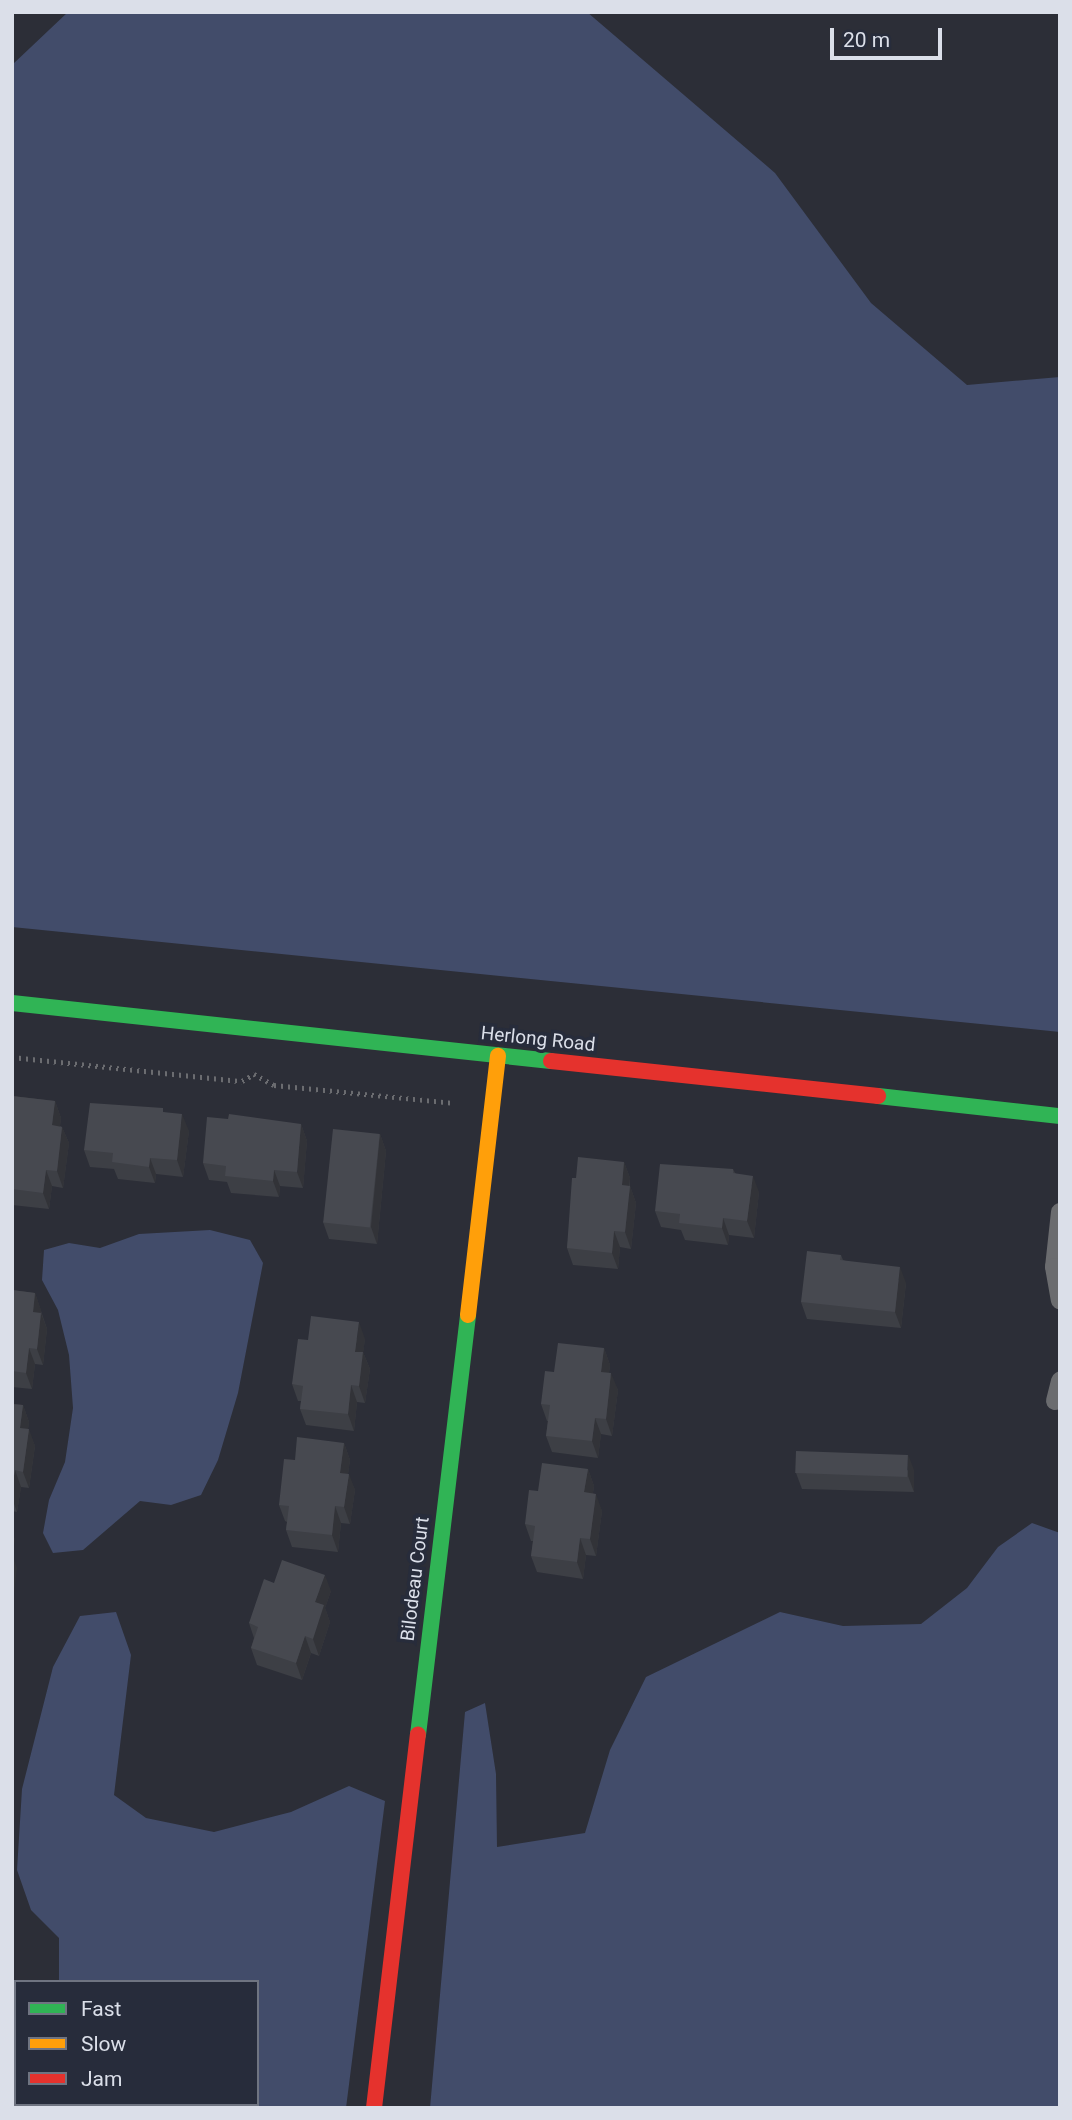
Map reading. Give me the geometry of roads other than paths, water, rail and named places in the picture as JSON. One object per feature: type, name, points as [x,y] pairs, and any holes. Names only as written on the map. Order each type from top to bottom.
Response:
[{"type":"street","name":"Herlong Road","points":[[12,1003],[1060,1116]]},
{"type":"street","name":"Bilodeau Court","points":[[373,2108],[498,1056]]},
{"type":"lane","points":[[1060,1212],[1054,1267],[1060,1300]]},
{"type":"lane","points":[[1055,1401],[1060,1381]]}]
